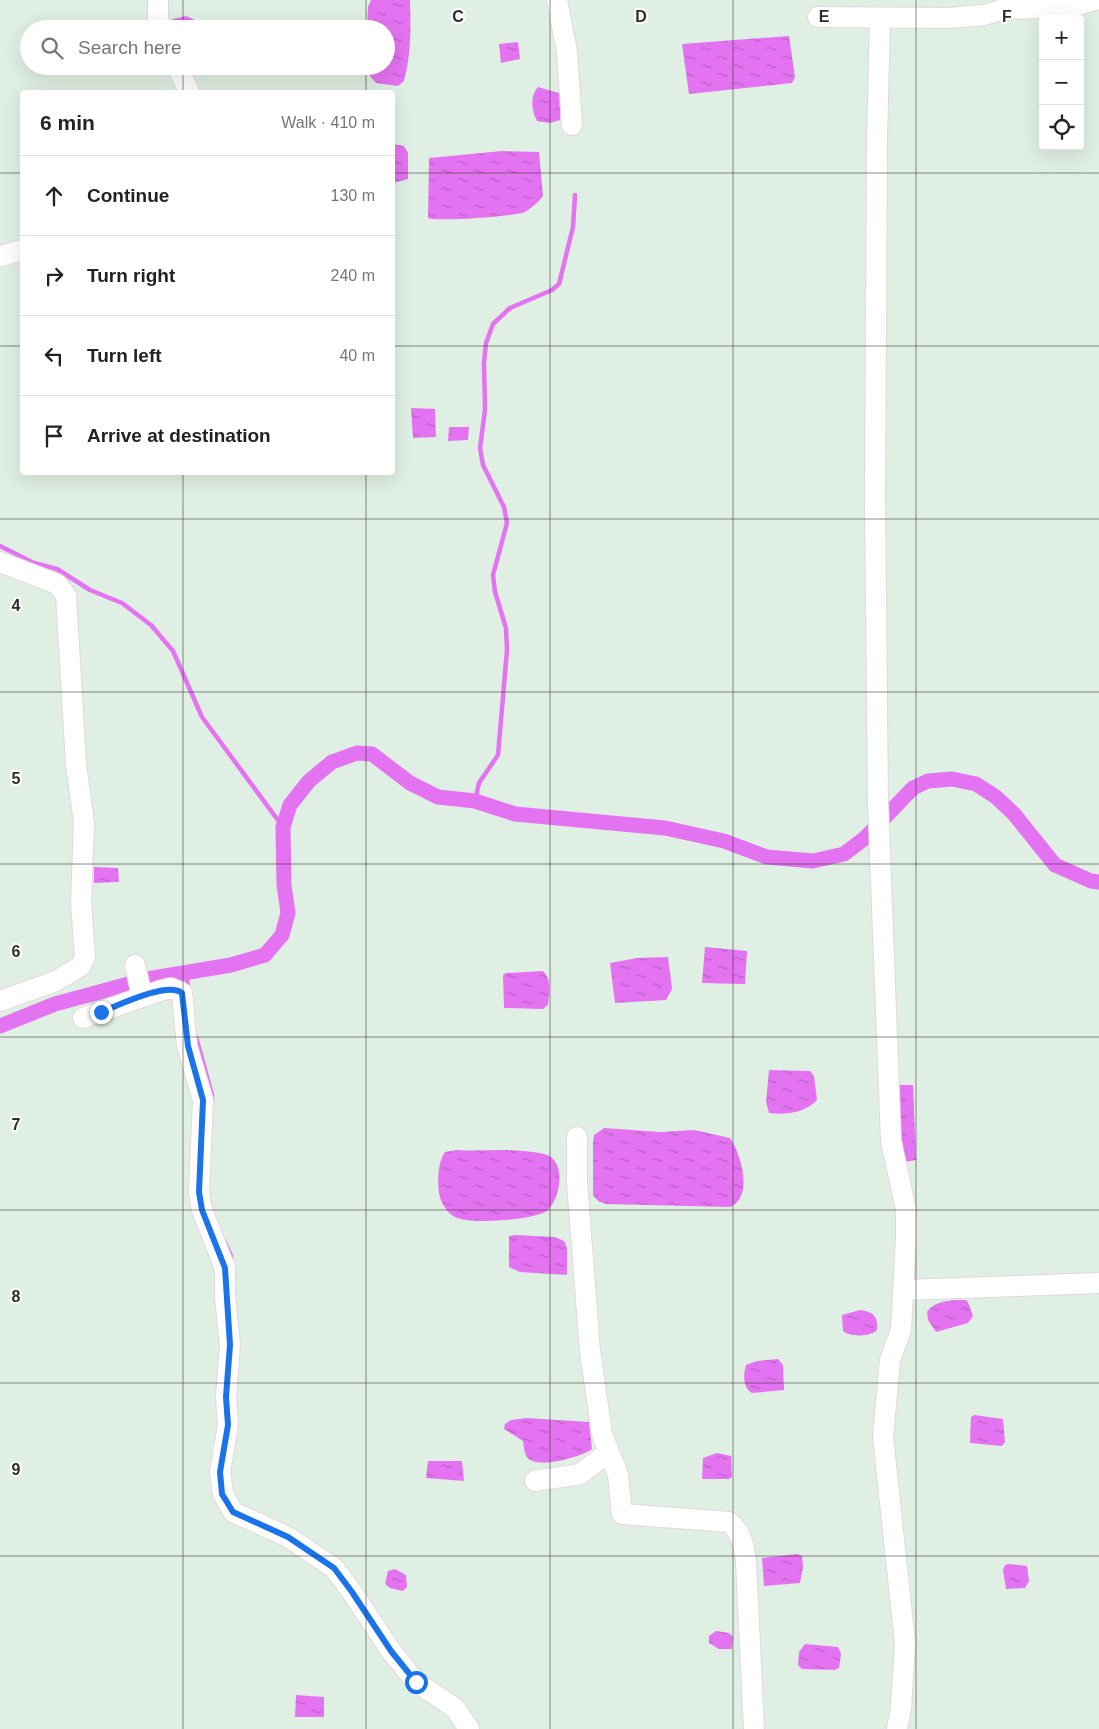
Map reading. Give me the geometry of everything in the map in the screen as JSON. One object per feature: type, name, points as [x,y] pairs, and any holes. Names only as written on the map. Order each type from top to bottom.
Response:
[{"type":"street","points":[[158,0],[159,20]]},
{"type":"street","points":[[557,0],[567,52],[572,125]]},
{"type":"street","points":[[818,18],[966,17],[984,15],[1004,9],[1072,7],[1093,1]]},
{"type":"street","points":[[880,19],[876,140],[875,498],[878,802],[892,1141],[906,1210],[901,1330],[890,1360],[883,1437],[905,1643],[901,1708],[897,1729]]},
{"type":"street","points":[[180,75],[188,90]]},
{"type":"street","points":[[0,256],[20,251]]},
{"type":"street","points":[[0,562],[57,584],[66,595],[76,764],[84,823],[81,903],[85,957],[80,966],[56,981],[0,1001]]},
{"type":"street","points":[[135,965],[141,992]]},
{"type":"street","points":[[82,1018],[141,992],[171,988],[182,993],[188,1046],[203,1100],[199,1192],[202,1210],[224,1261],[230,1345],[226,1397],[228,1425],[220,1472],[222,1494],[233,1512],[288,1537],[334,1568],[391,1651],[416,1682],[454,1708],[469,1729]]},
{"type":"street","points":[[577,1137],[577,1182],[590,1351],[602,1434],[618,1474],[622,1514],[729,1522],[741,1536],[746,1561],[754,1729]]},
{"type":"street","points":[[904,1290],[1099,1284]]},
{"type":"street","points":[[535,1481],[580,1474],[609,1452]]},
{"type":"water","points":[[371,0],[410,0],[408,61],[404,81],[398,86],[376,83],[370,76],[395,75],[395,20],[367,20],[368,7]]},
{"type":"water","points":[[186,16],[195,20],[172,20]]},
{"type":"water","points":[[789,36],[795,77],[792,83],[689,94],[682,44]]},
{"type":"water","points":[[518,42],[520,59],[501,63],[499,44]]},
{"type":"water","points":[[538,87],[559,93],[561,98],[560,120],[550,123],[537,121],[532,103]]},
{"type":"water","points":[[395,144],[404,146],[408,153],[408,179],[395,182]]},
{"type":"water","points":[[502,151],[539,152],[543,196],[537,203],[519,214],[460,219],[428,218],[429,158]]},
{"type":"water","points":[[411,408],[435,409],[436,437],[413,438]]},
{"type":"water","points":[[449,427],[469,427],[468,440],[448,441]]},
{"type":"water","points":[[94,867],[118,868],[119,882],[94,883]]},
{"type":"water","points":[[705,947],[747,951],[745,984],[702,983]]},
{"type":"water","points":[[668,957],[672,989],[666,1000],[615,1003],[610,963],[637,958]]},
{"type":"water","points":[[543,971],[549,982],[548,1005],[543,1009],[504,1008],[503,975],[506,973]]},
{"type":"water","points":[[769,1070],[810,1071],[814,1076],[817,1100],[807,1108],[795,1112],[769,1113],[766,1102]]},
{"type":"water","points":[[895,1085],[913,1085],[916,1160],[899,1163]]},
{"type":"water","points":[[604,1128],[660,1132],[694,1130],[730,1138],[741,1164],[743,1175],[742,1194],[737,1202],[730,1207],[606,1204],[598,1201],[593,1195],[593,1143],[594,1135]]},
{"type":"water","points":[[457,1150],[512,1150],[533,1152],[551,1157],[559,1170],[560,1179],[553,1204],[541,1214],[517,1219],[474,1221],[455,1217],[444,1207],[441,1200],[438,1177],[439,1166],[445,1152]]},
{"type":"water","points":[[509,1236],[555,1237],[564,1241],[567,1248],[567,1275],[520,1272],[509,1267]]},
{"type":"water","points":[[966,1300],[973,1316],[968,1323],[936,1332],[928,1320],[927,1312],[930,1308],[939,1303]]},
{"type":"water","points":[[860,1310],[874,1315],[877,1321],[877,1330],[870,1334],[860,1335],[843,1331],[842,1315]]},
{"type":"water","points":[[778,1359],[783,1365],[784,1390],[752,1393],[749,1391],[744,1381],[746,1365],[757,1361]]},
{"type":"water","points":[[974,1415],[1003,1419],[1005,1442],[1002,1446],[970,1443],[971,1417]]},
{"type":"water","points":[[527,1418],[589,1422],[592,1449],[559,1461],[532,1461],[526,1455],[523,1441],[504,1429],[505,1424],[511,1420]]},
{"type":"water","points":[[717,1453],[731,1456],[732,1477],[729,1479],[702,1479],[703,1458]]},
{"type":"water","points":[[428,1461],[462,1461],[464,1481],[426,1478]]},
{"type":"water","points":[[797,1554],[802,1556],[803,1567],[800,1583],[764,1586],[762,1558]]},
{"type":"water","points":[[1005,1565],[1027,1566],[1029,1581],[1025,1588],[1006,1589],[1003,1570]]},
{"type":"water","points":[[395,1569],[406,1575],[407,1587],[403,1591],[390,1588],[385,1584],[388,1571]]},
{"type":"water","points":[[716,1631],[729,1633],[733,1637],[732,1649],[719,1649],[709,1643],[709,1636]]},
{"type":"water","points":[[805,1644],[838,1647],[841,1654],[839,1668],[835,1670],[802,1669],[798,1665],[799,1652]]},
{"type":"water","points":[[296,1695],[324,1697],[324,1717],[295,1717]]},
{"type":"waterway","points":[[475,801],[479,783],[498,755],[507,650],[506,628],[495,592],[493,575],[507,523],[504,507],[483,465],[480,448],[485,410],[484,362],[486,343],[493,324],[510,308],[552,290],[559,284],[573,227],[575,195]]},
{"type":"waterway","points":[[0,546],[34,563],[57,569],[90,590],[122,603],[151,625],[173,651],[202,717],[283,827]]},
{"type":"waterway","points":[[0,1026],[55,1004],[147,979],[231,965],[265,955],[282,935],[288,913],[284,885],[283,827],[290,805],[309,781],[332,762],[357,753],[372,754],[410,783],[438,797],[475,801],[515,814],[665,828],[724,841],[767,857],[813,861],[844,854],[865,838],[913,788],[928,781],[952,779],[976,784],[996,797],[1014,814],[1055,865],[1091,881],[1099,882]]},
{"type":"waterway","points":[[186,972],[188,989]]},
{"type":"waterway","points":[[196,1037],[212,1101]]},
{"type":"waterway","points":[[224,1241],[231,1256]]},
{"type":"route","points":[[101,1012],[142,996],[171,988],[182,993],[188,1046],[203,1100],[199,1192],[202,1210],[224,1261],[225,1268],[225,1297],[230,1345],[226,1397],[228,1425],[220,1472],[222,1494],[233,1512],[259,1522],[288,1537],[334,1568],[391,1651],[416,1682]]}]
